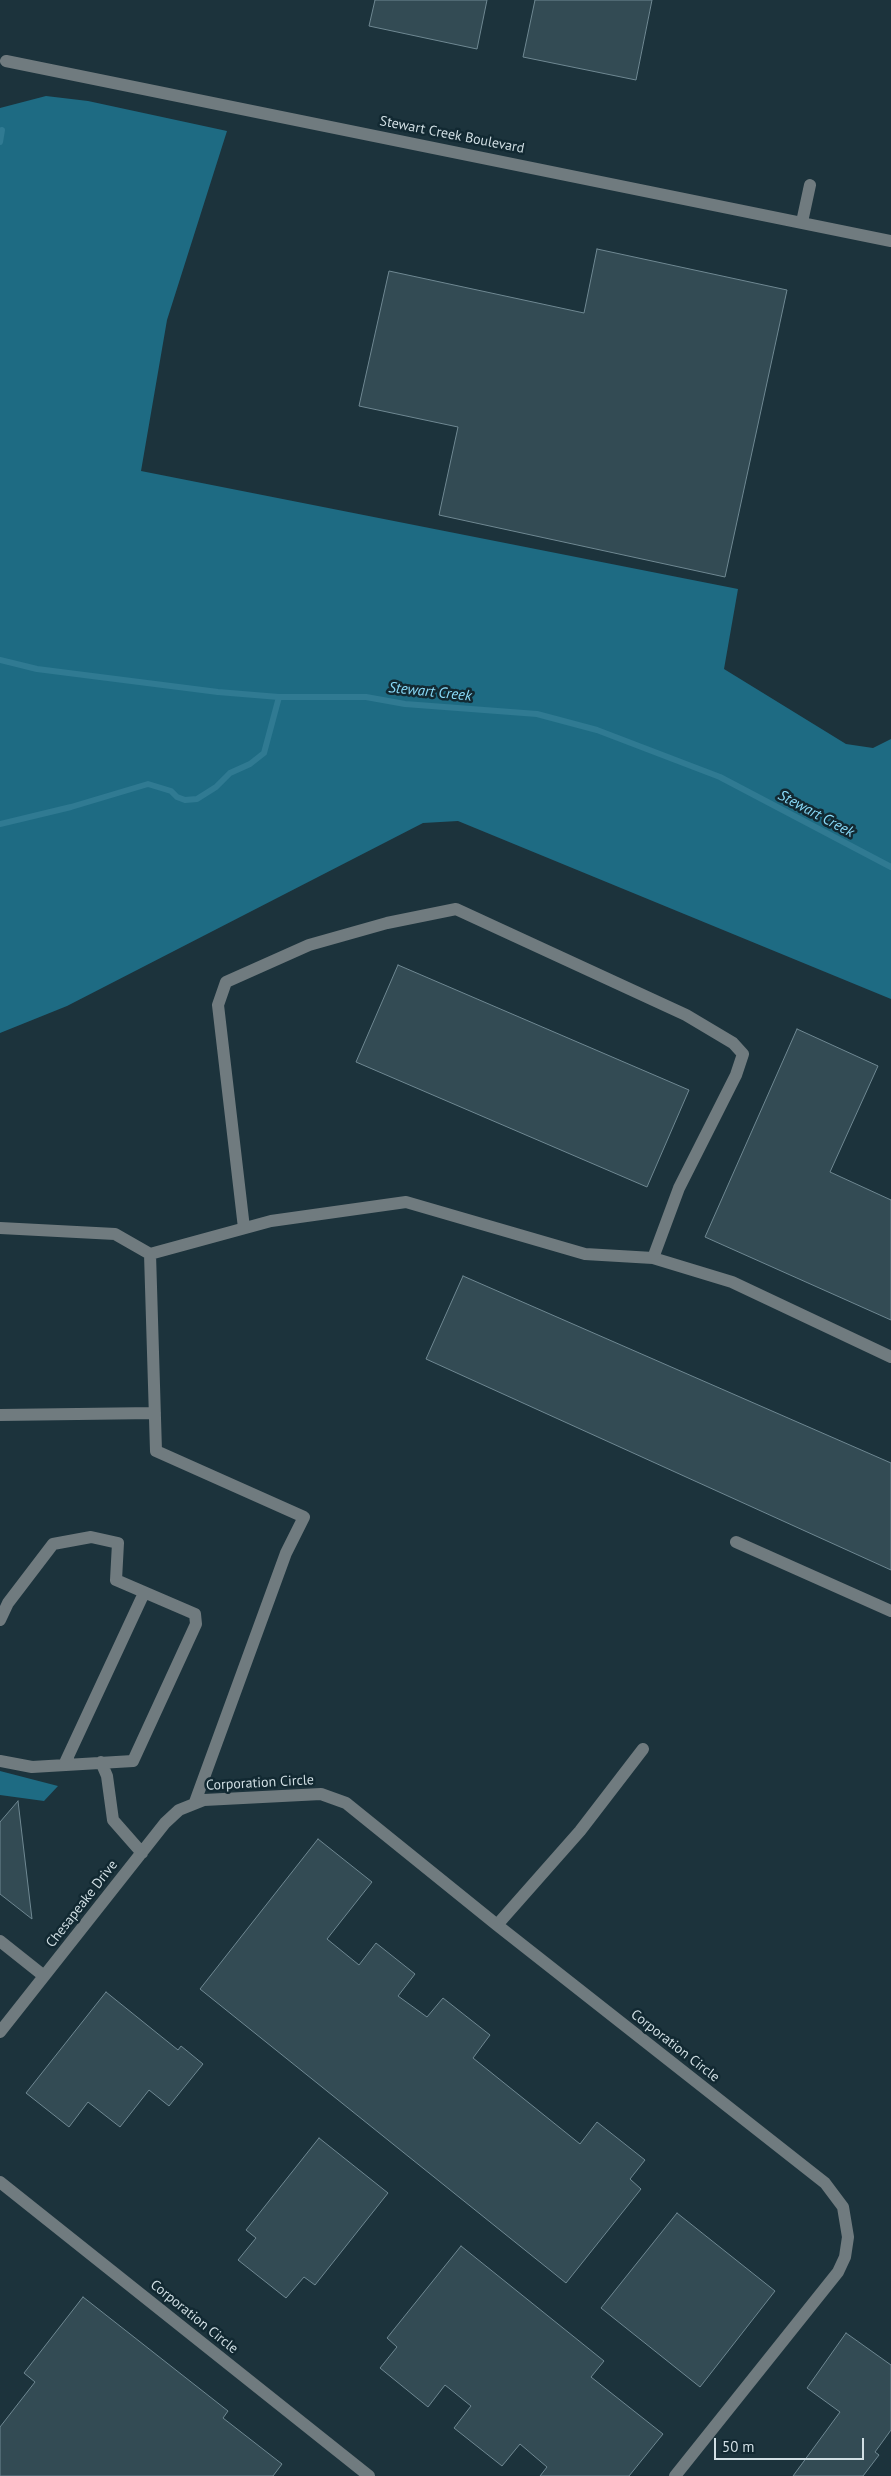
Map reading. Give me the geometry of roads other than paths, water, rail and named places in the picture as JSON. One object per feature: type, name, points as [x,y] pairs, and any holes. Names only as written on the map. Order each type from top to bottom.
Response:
[{"type":"street","name":"Stewart Creek Boulevard","points":[[6,61],[891,240]]},
{"type":"street","points":[[802,222],[810,185]]},
{"type":"street","points":[[244,1228],[218,1005],[226,982],[309,945],[387,922],[456,909],[686,1015],[733,1043],[743,1054],[736,1075],[679,1188],[653,1258]]},
{"type":"street","points":[[0,1228],[115,1234],[150,1254],[271,1221],[406,1202],[585,1254],[653,1258],[732,1282],[891,1356]]},
{"type":"street","points":[[150,1254],[156,1451],[304,1517],[286,1553],[195,1802]]},
{"type":"street","points":[[0,1415],[155,1413]]},
{"type":"street","points":[[0,1620],[8,1604],[53,1544],[92,1537],[118,1543],[116,1580],[195,1614],[196,1624],[133,1761],[32,1767],[0,1761]]},
{"type":"street","points":[[736,1542],[891,1611]]},
{"type":"street","points":[[64,1764],[144,1593]]},
{"type":"street","points":[[497,1925],[580,1830],[643,1749]]},
{"type":"street","points":[[101,1762],[107,1776],[113,1820],[142,1853]]},
{"type":"street","name":"Corporation Circle","points":[[195,1802],[321,1794],[346,1803],[832,2190],[846,2217],[848,2237],[845,2257],[838,2272],[676,2476]]},
{"type":"street","name":"Chesapeake Drive","points":[[0,2032],[142,1853],[179,1810],[195,1802]]},
{"type":"street","points":[[0,1941],[44,1976]]},
{"type":"street","name":"Corporation Circle","points":[[0,2182],[369,2476]]},
{"type":"waterway","points":[[0,142],[2,130]]},
{"type":"waterway","name":"Stewart Creek","points":[[0,660],[37,669],[218,692],[279,697],[366,697],[405,704],[537,714],[597,730],[720,777],[891,867]]},
{"type":"waterway","name":"Stewart Creek","points":[[0,824],[71,807],[148,784],[171,791],[177,797],[185,800],[197,799],[216,787],[230,773],[250,764],[264,753],[279,697]]}]
